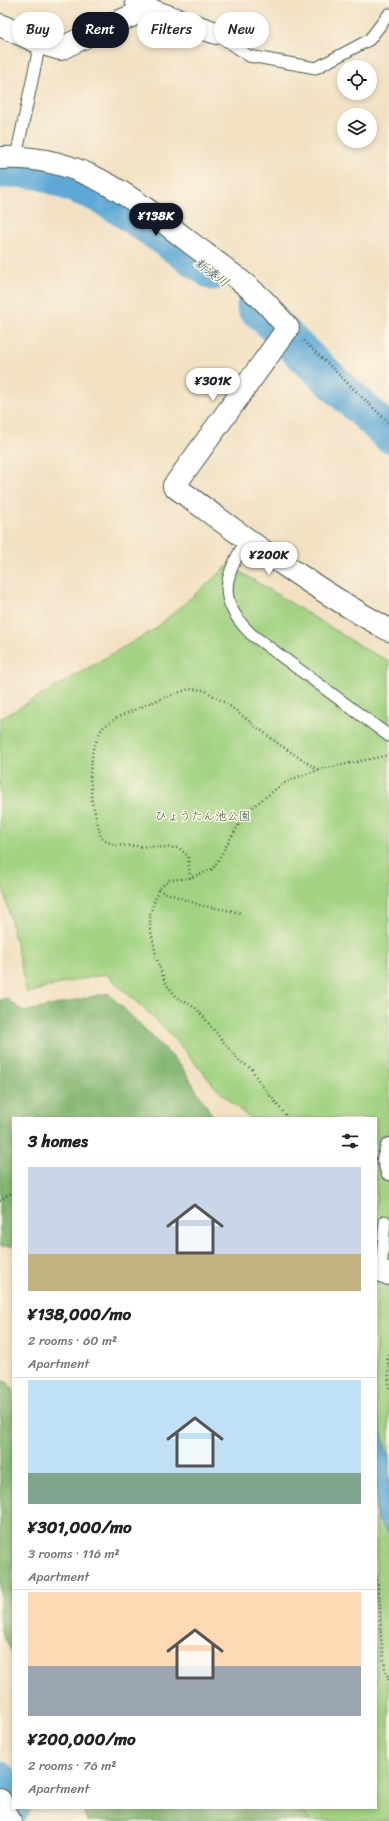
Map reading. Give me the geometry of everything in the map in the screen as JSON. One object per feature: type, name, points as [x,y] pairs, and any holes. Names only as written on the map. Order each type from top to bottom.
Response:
[{"type":"street","points":[[64,47],[101,29],[142,5],[214,32]]},
{"type":"street","points":[[0,25],[12,30]]},
{"type":"street","points":[[8,158],[45,160],[75,168],[110,184],[154,214],[263,301],[285,332],[174,486],[246,540],[299,576],[353,610],[389,630]]},
{"type":"street","points":[[389,1146],[385,1160],[389,1172]]},
{"type":"street","points":[[0,1800],[10,1821]]},
{"type":"lane","points":[[238,48],[249,56],[316,68],[369,40],[389,14]]},
{"type":"lane","points":[[8,158],[39,48]]},
{"type":"lane","points":[[246,540],[232,565],[228,582],[228,599],[238,621],[251,634],[389,736]]},
{"type":"lane","points":[[382,1271],[385,1220]]},
{"type":"path","points":[[285,332],[389,424]]},
{"type":"path","points":[[190,878],[188,856],[179,848],[114,845],[101,837],[92,802],[90,774],[92,749],[102,728],[118,717],[155,701],[189,689],[204,690],[227,704],[280,745],[318,770]]},
{"type":"path","points":[[287,1117],[259,1082],[252,1069],[238,1060],[198,1009],[177,997],[166,984],[158,963],[150,928],[150,914],[158,890],[168,880],[190,878],[213,869],[246,812],[281,785],[292,779],[318,770],[389,755]]},
{"type":"path","points":[[158,890],[200,905],[242,913]]},
{"type":"path","points":[[0,1201],[12,1193]]},
{"type":"path","points":[[389,1355],[389,1390]]},
{"type":"path","points":[[377,1583],[380,1603],[381,1635],[385,1668],[389,1682]]},
{"type":"green space","name":"ひょうたん池公園","points":[[229,565],[367,650],[389,661],[389,1261],[377,1256],[377,1117],[248,1117],[217,1089],[167,1030],[106,974],[27,993],[0,873],[0,719],[155,629]]},
{"type":"green space","points":[[108,993],[180,1064],[213,1117],[12,1117],[12,1246],[0,1246],[0,1000],[6,998],[24,1012]]},
{"type":"green space","points":[[377,1282],[389,1288],[389,1821],[302,1821],[297,1809],[377,1809]]},
{"type":"green space","points":[[0,1381],[7,1382],[12,1388],[12,1652],[0,1629]]},
{"type":"green space","points":[[82,1809],[302,1809],[310,1821],[87,1821]]},
{"type":"water","points":[[377,1414],[389,1460],[389,1534],[377,1519]]},
{"type":"waterway","name":"新湊川","points":[[0,170],[19,169],[43,172],[98,194],[128,212],[213,272]]},
{"type":"waterway","name":"新湊川","points":[[255,307],[389,434]]},
{"type":"waterway","name":"新湊川","points":[[0,1780],[12,1804]]}]
